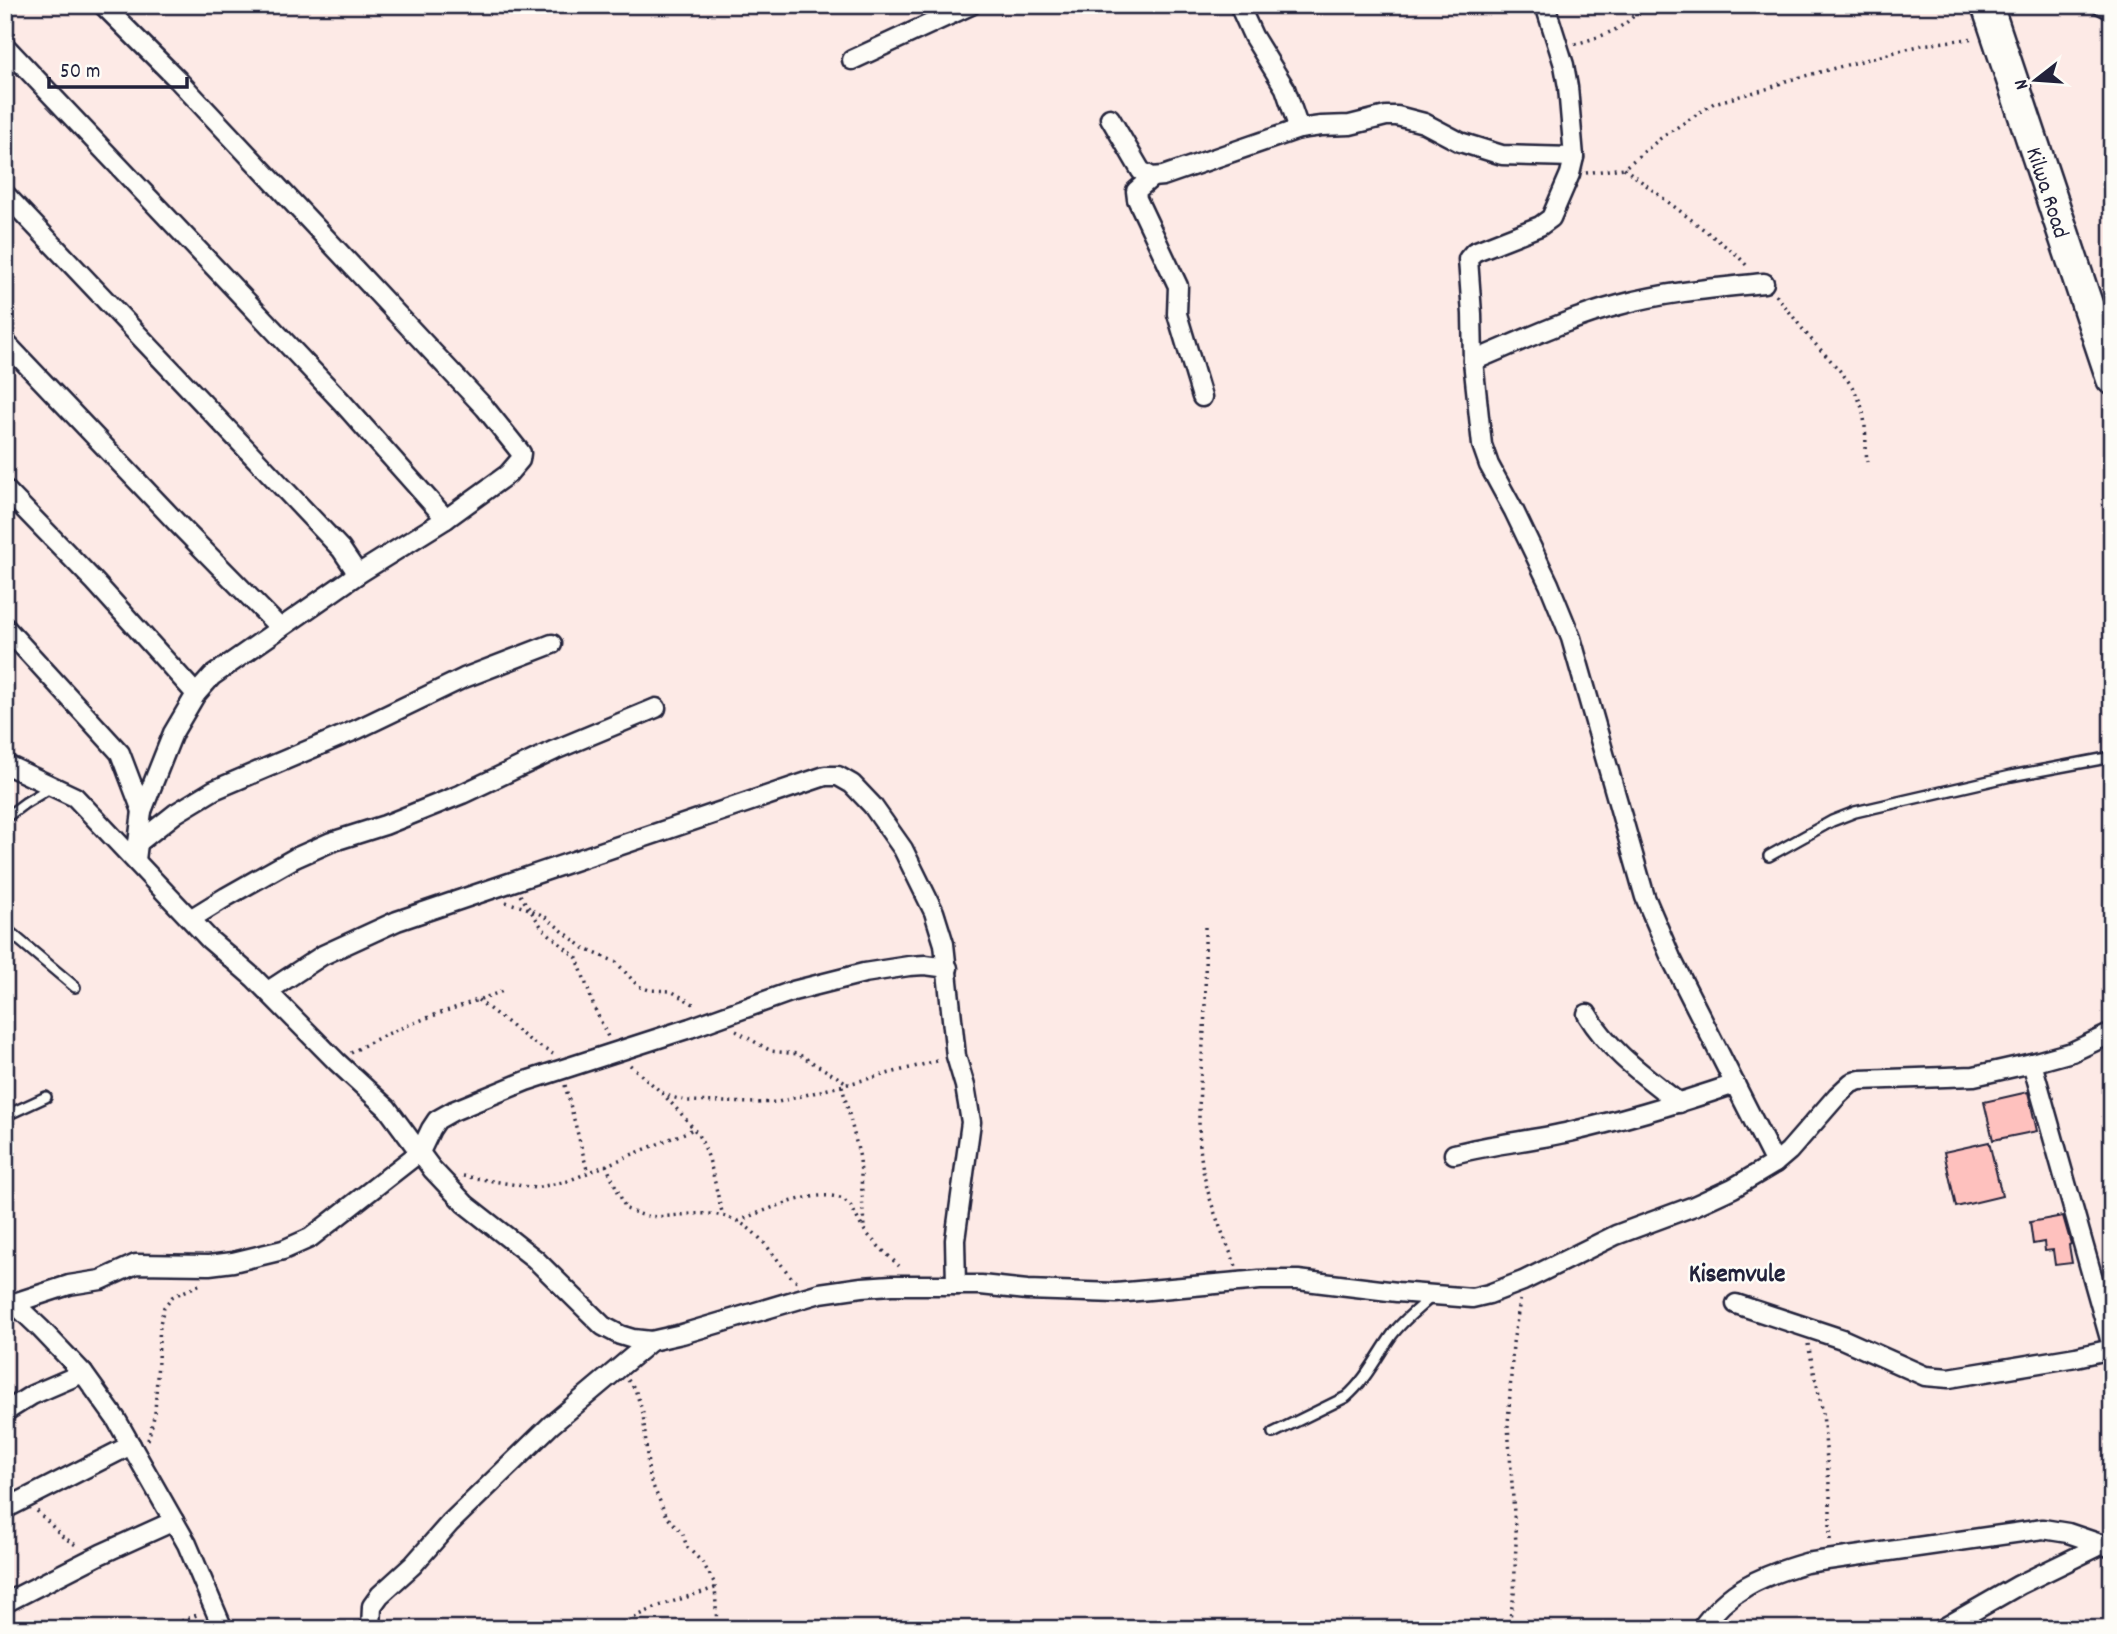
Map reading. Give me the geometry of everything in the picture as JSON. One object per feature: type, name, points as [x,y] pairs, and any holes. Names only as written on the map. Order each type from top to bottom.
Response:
[{"type":"highway","name":"Kilwa Road","points":[[1987,5],[2112,379]]},
{"type":"street","points":[[103,5],[206,110],[485,408],[519,450],[521,457],[508,474],[446,519],[358,574],[212,676],[196,694],[173,733],[142,811],[137,852]]},
{"type":"street","points":[[852,60],[971,5]]},
{"type":"street","points":[[1240,5],[1253,36],[1285,88],[1299,129]]},
{"type":"street","points":[[1545,5],[1568,87],[1572,165],[1551,219],[1474,252],[1468,259],[1473,360],[1482,445],[1489,466],[1549,584],[1571,638],[1645,897],[1671,958],[1775,1163]]},
{"type":"street","points":[[2102,5],[2112,10]]},
{"type":"street","points":[[5,46],[238,290],[446,519]]},
{"type":"street","points":[[1110,118],[1141,171],[1152,177],[1163,176],[1299,129],[1321,125],[1350,125],[1386,116],[1424,123],[1460,142],[1502,155],[1572,165]]},
{"type":"street","points":[[1152,177],[1136,191],[1137,200],[1178,286],[1177,314],[1202,397]]},
{"type":"street","points":[[5,194],[333,540],[358,574]]},
{"type":"street","points":[[1473,360],[1585,315],[1621,304],[1698,290],[1764,283]]},
{"type":"street","points":[[5,342],[188,535],[281,628]]},
{"type":"street","points":[[5,489],[95,582],[196,694]]},
{"type":"street","points":[[5,626],[120,753],[142,811]]},
{"type":"street","points":[[137,852],[176,813],[214,790],[358,729],[464,678],[552,643]]},
{"type":"street","points":[[192,918],[295,858],[462,794],[555,750],[656,708]]},
{"type":"street","points":[[5,764],[75,797],[137,852],[210,940],[268,991],[337,1062],[387,1108],[432,1169],[465,1204],[535,1259],[603,1326],[620,1335],[651,1340],[682,1334],[820,1293],[862,1287],[981,1285],[1027,1290],[1116,1293],[1242,1281],[1298,1280],[1472,1298],[1523,1281],[1616,1235],[1733,1188],[1775,1163],[1789,1151],[1836,1096],[1851,1083],[1860,1080],[1974,1076],[2072,1052],[2112,1033]]},
{"type":"street","points":[[268,991],[323,955],[397,921],[825,776],[838,776],[852,784],[872,806],[903,849],[934,912],[944,944],[956,1056],[968,1098],[971,1122],[955,1240],[956,1285]]},
{"type":"street","points":[[6,1306],[69,1285],[101,1279],[136,1264],[209,1265],[283,1250],[310,1238],[420,1152],[430,1129],[443,1116],[526,1081],[793,991],[864,973],[917,965],[948,968]]},
{"type":"street","points":[[1587,1014],[1620,1056],[1679,1103]]},
{"type":"street","points":[[1736,1304],[1842,1339],[1935,1378],[2076,1357],[2112,1347],[2032,1063]]},
{"type":"street","points":[[1454,1154],[1479,1147],[1563,1133],[1658,1110],[1735,1084]]},
{"type":"street","points":[[6,1306],[15,1306],[23,1311],[83,1373],[116,1419],[187,1544],[223,1629]]},
{"type":"street","points":[[358,1629],[371,1621],[372,1606],[376,1600],[413,1565],[450,1523],[551,1425],[651,1340]]},
{"type":"street","points":[[5,1412],[33,1395],[83,1373]]},
{"type":"street","points":[[5,1509],[131,1445]]},
{"type":"street","points":[[5,1603],[101,1554],[174,1521]]},
{"type":"street","points":[[1701,1629],[1720,1605],[1752,1582],[1806,1563],[2043,1529],[2068,1533],[2106,1546]]},
{"type":"street","points":[[1942,1629],[2019,1585],[2106,1546]]},
{"type":"lane","points":[[1769,856],[1832,821],[1855,812],[2011,776],[2112,757]]},
{"type":"lane","points":[[5,818],[52,786]]},
{"type":"lane","points":[[5,928],[75,987]]},
{"type":"lane","points":[[5,1116],[46,1097]]},
{"type":"lane","points":[[1273,1433],[1353,1391],[1394,1332],[1433,1295]]},
{"type":"path","points":[[1559,49],[1620,27],[1635,16],[1642,5]]},
{"type":"path","points":[[1572,165],[1601,172],[1624,168],[1661,138],[1714,103],[1794,79],[1922,45],[1978,38],[2001,44]]},
{"type":"path","points":[[479,893],[544,916],[584,949],[616,962],[638,986],[671,991],[756,1044],[771,1051],[798,1054],[849,1084]]},
{"type":"path","points":[[529,909],[544,929],[577,958],[594,1007],[615,1053],[661,1092],[703,1143],[723,1216]]},
{"type":"path","points":[[1205,928],[1201,1153],[1221,1232],[1242,1281]]},
{"type":"path","points":[[337,1062],[368,1042],[503,991]]},
{"type":"path","points":[[478,1000],[531,1042],[569,1067],[588,1172]]},
{"type":"path","points":[[661,1092],[687,1101],[778,1102],[956,1056]]},
{"type":"path","points":[[842,1086],[860,1158],[864,1231]]},
{"type":"path","points":[[432,1169],[535,1188],[568,1181],[694,1129]]},
{"type":"path","points":[[606,1165],[626,1209],[648,1217],[698,1213],[738,1221],[755,1232],[791,1277],[820,1293]]},
{"type":"path","points":[[738,1221],[811,1196],[826,1196],[847,1203],[864,1231],[920,1285]]},
{"type":"path","points":[[141,1463],[155,1413],[160,1324],[164,1307],[172,1297],[217,1275],[233,1262]]},
{"type":"path","points":[[1508,1629],[1514,1595],[1516,1543],[1507,1425],[1513,1343],[1523,1281]]},
{"type":"path","points":[[1804,1325],[1823,1413],[1830,1496],[1830,1559]]},
{"type":"path","points":[[620,1367],[635,1389],[643,1413],[649,1477],[667,1517],[682,1532],[687,1547],[703,1563],[715,1584],[717,1629]]},
{"type":"path","points":[[25,1499],[63,1537],[81,1548],[101,1554]]},
{"type":"path","points":[[609,1629],[659,1606],[715,1588]]},
{"type":"path","points":[[162,1629],[214,1608]]},
{"type":"building","points":[[2028,1092],[2037,1131],[1993,1140],[1984,1102]]},
{"type":"building","points":[[1989,1142],[2002,1196],[1956,1207],[1944,1152]]},
{"type":"building","points":[[2063,1216],[2071,1244],[2072,1263],[2055,1265],[2053,1250],[2045,1251],[2044,1242],[2033,1244],[2030,1222]]},
{"type":"district","name":"Kisemvule","points":[[1737,1272]]}]
